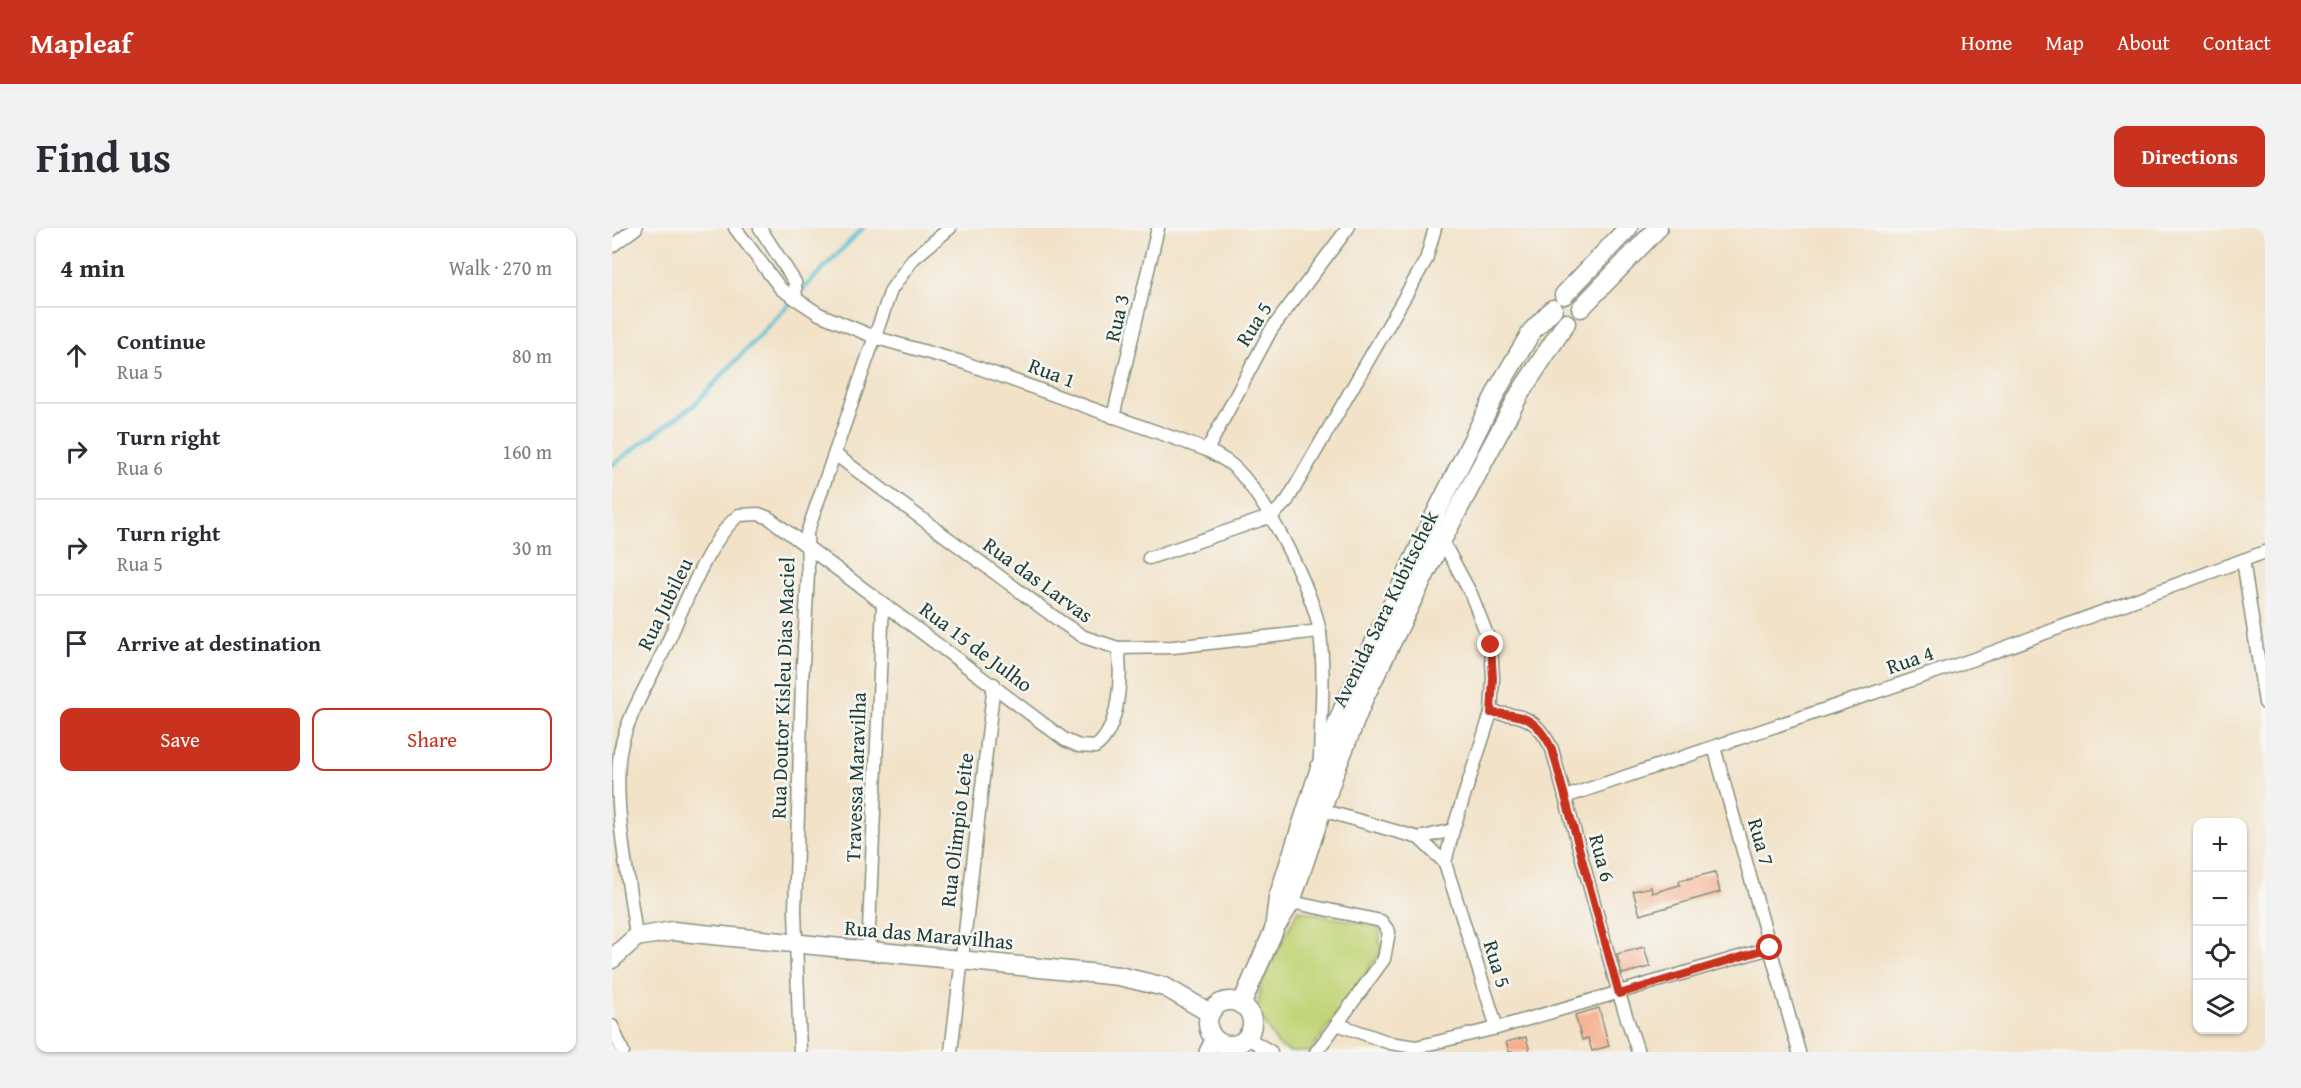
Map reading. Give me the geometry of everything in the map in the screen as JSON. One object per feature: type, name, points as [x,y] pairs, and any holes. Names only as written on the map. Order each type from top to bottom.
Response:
[{"type":"main road","name":"Avenida Sara Kubitschek","points":[[1274,930],[1291,902],[1315,808],[1320,768],[1343,709],[1495,396],[1532,331],[1628,228]]},
{"type":"main road","name":"Avenida Sara Kubitschek","points":[[1315,808],[1364,698],[1442,540],[1520,393],[1566,323],[1577,318],[1581,308],[1659,228]]},
{"type":"main road","points":[[1566,323],[1558,320],[1558,302],[1577,299],[1581,308]]},
{"type":"main road","points":[[1242,1005],[1274,930],[1278,898],[1315,808]]},
{"type":"main road","name":"Rua das Maravilhas","points":[[636,937],[673,931],[868,952],[960,959],[1143,980],[1164,987],[1210,1013]]},
{"type":"main road","points":[[612,959],[636,937]]},
{"type":"main road","points":[[1235,1002],[1242,1005],[1251,1020],[1246,1037],[1234,1045],[1220,1043],[1210,1045],[1208,1026],[1210,1013],[1221,1003],[1235,1002]]},
{"type":"street","points":[[612,246],[636,228]]},
{"type":"street","name":"Rua 1","points":[[735,228],[781,289],[819,314],[877,338],[965,363],[1207,450],[1233,466],[1251,486],[1272,516],[1311,601],[1320,631],[1322,688],[1320,768]]},
{"type":"street","points":[[760,228],[795,282],[796,299]]},
{"type":"street","name":"Rua Doutor Kisleu Dias Maciel","points":[[800,1052],[796,944],[802,683],[810,521],[836,456],[877,338],[891,290],[902,271],[950,228]]},
{"type":"street","name":"Rua 3","points":[[1113,417],[1158,228]]},
{"type":"street","name":"Rua 5","points":[[1207,450],[1271,330],[1348,228]]},
{"type":"street","points":[[1149,558],[1272,516],[1287,501],[1426,260],[1435,228]]},
{"type":"street","name":"Rua das Larvas","points":[[836,456],[1084,637],[1118,648],[1173,647],[1320,631]]},
{"type":"street","name":"Rua 15 de Julho","points":[[749,512],[769,518],[994,684],[1065,740],[1079,746],[1095,747],[1106,734],[1116,709],[1121,670],[1118,648]]},
{"type":"street","name":"Rua Jubileu","points":[[636,937],[619,795],[620,756],[635,711],[691,590],[732,520],[749,512]]},
{"type":"street","name":"Rua 5","points":[[1442,540],[1471,594],[1491,645],[1493,678],[1491,713],[1453,830],[1446,863],[1497,1028]]},
{"type":"street","name":"Rua 4","points":[[1565,797],[1977,658],[2265,552]]},
{"type":"street","points":[[2243,560],[2265,703]]},
{"type":"street","name":"Travessa Maravilha","points":[[868,952],[883,603]]},
{"type":"street","name":"Rua Olimpio Leite","points":[[951,1052],[960,959],[994,684]]},
{"type":"street","name":"Rua 6","points":[[1491,713],[1510,713],[1529,719],[1543,730],[1552,749],[1619,994],[1638,1052]]},
{"type":"street","name":"Rua 7","points":[[1714,747],[1770,948]]},
{"type":"street","points":[[1315,808],[1419,838],[1446,863]]},
{"type":"street","points":[[1419,838],[1453,830]]},
{"type":"street","points":[[1291,902],[1381,921],[1386,926],[1388,942],[1384,959],[1316,1052]]},
{"type":"street","points":[[1337,1024],[1390,1043],[1416,1047],[1497,1028],[1619,994],[1770,948],[1799,1052]]},
{"type":"street","points":[[612,1026],[623,1052]]},
{"type":"street","points":[[1246,1037],[1271,1052]]},
{"type":"green space","points":[[1298,910],[1379,927],[1381,952],[1310,1052],[1290,1052],[1278,1045],[1257,1011],[1261,984]]},
{"type":"building","points":[[1715,872],[1720,892],[1640,915],[1633,891],[1651,887],[1652,893],[1680,885],[1679,881]]},
{"type":"building","points":[[1644,947],[1650,967],[1622,974],[1617,954]]},
{"type":"building","points":[[1599,1008],[1609,1046],[1592,1051],[1588,1038],[1582,1040],[1575,1015]]},
{"type":"building","points":[[1526,1037],[1530,1052],[1509,1052],[1506,1042]]},
{"type":"waterway","points":[[802,290],[863,228]]},
{"type":"waterway","points":[[612,465],[694,405],[790,303]]},
{"type":"route","points":[[1491,645],[1493,678],[1491,713],[1510,713],[1529,719],[1543,730],[1552,749],[1619,994],[1770,948]]}]
